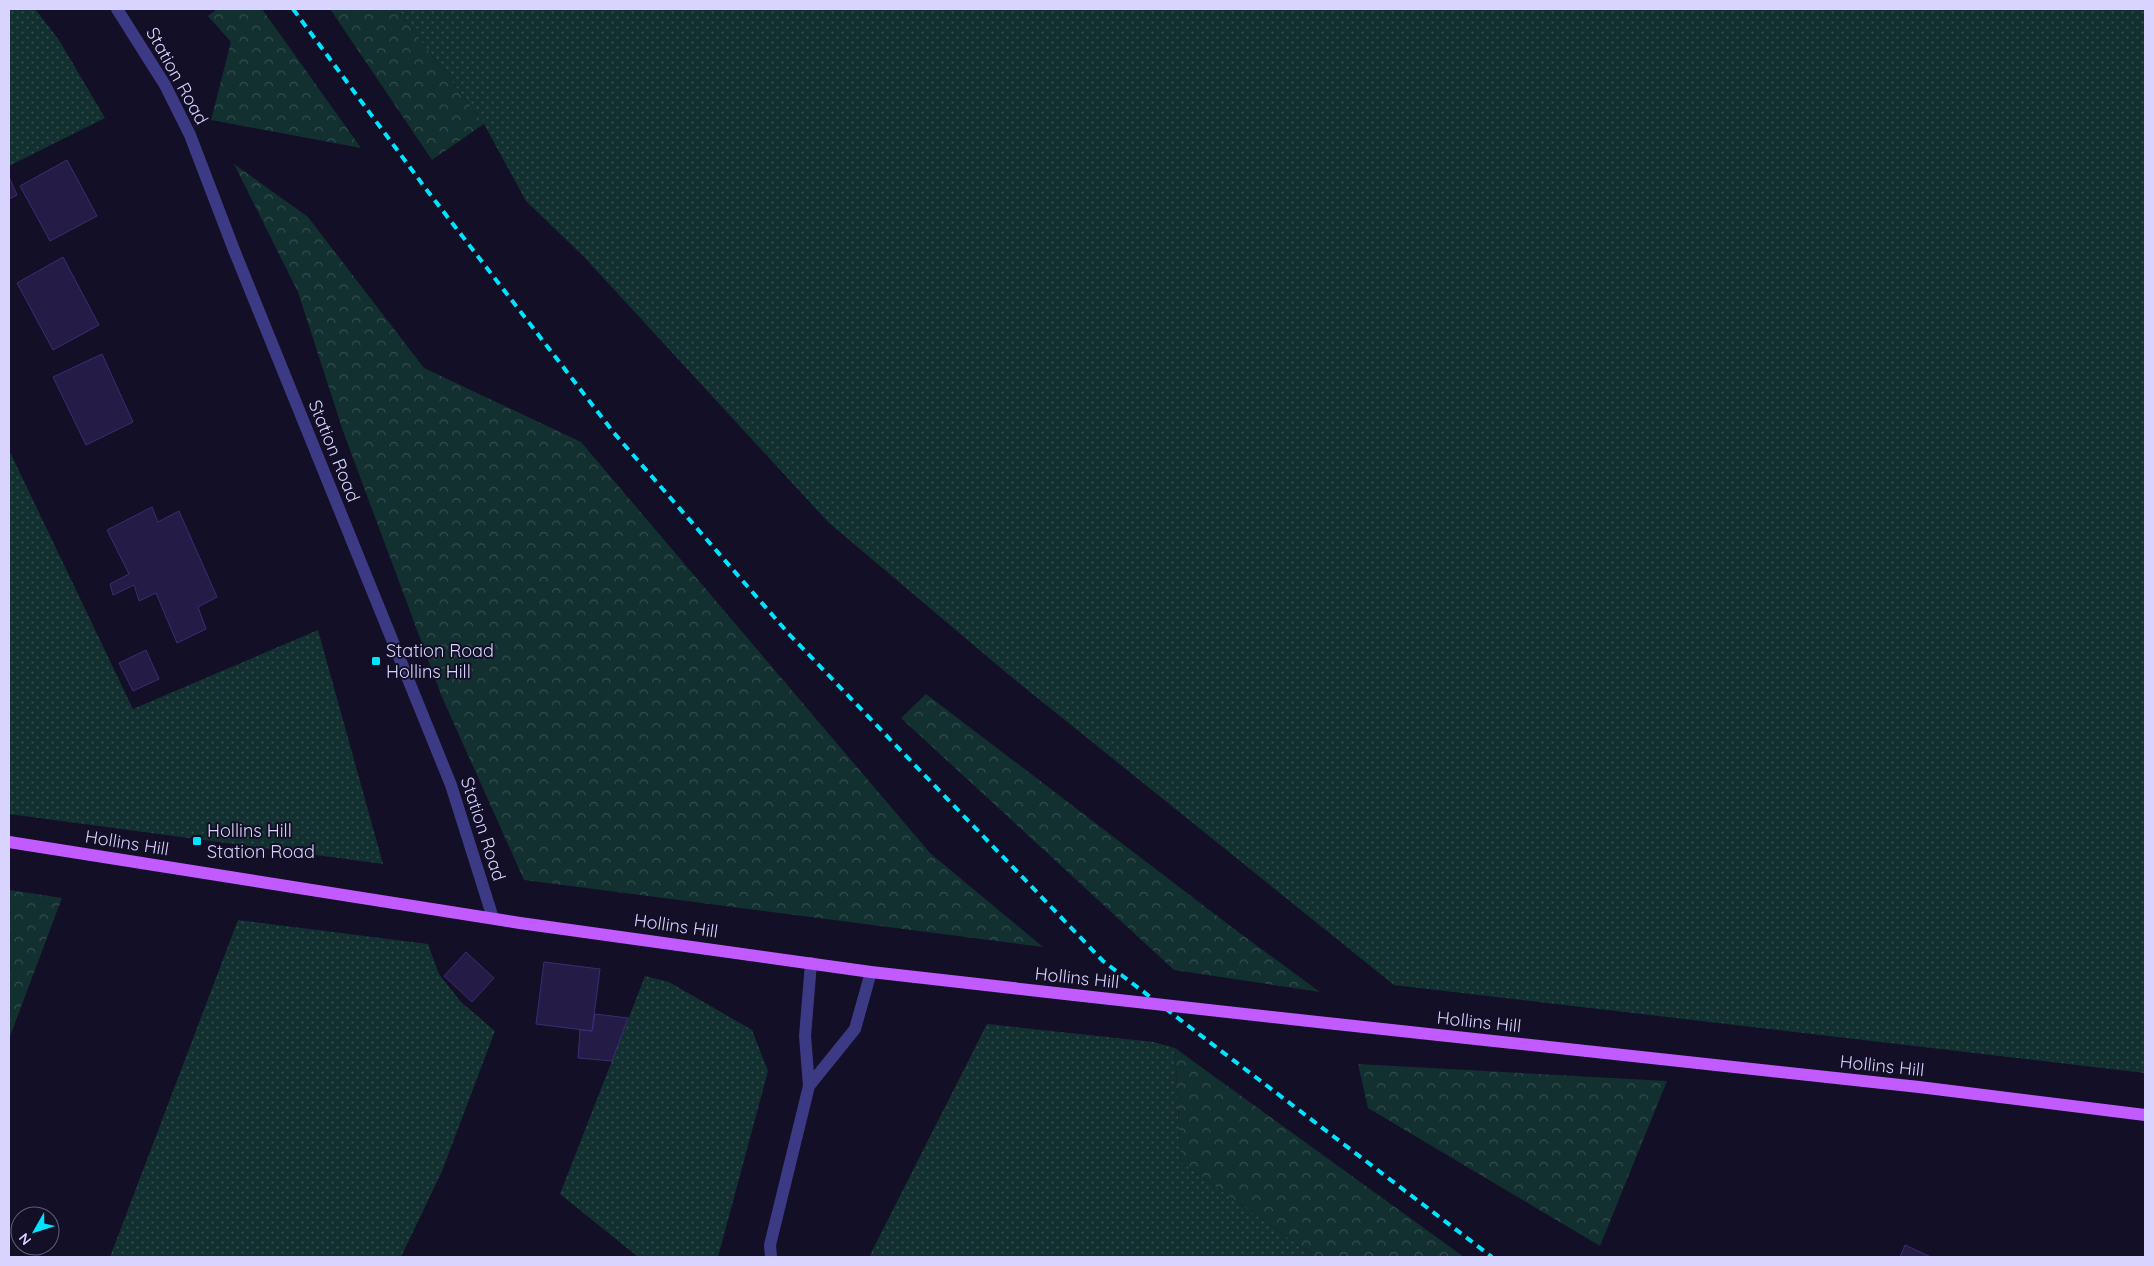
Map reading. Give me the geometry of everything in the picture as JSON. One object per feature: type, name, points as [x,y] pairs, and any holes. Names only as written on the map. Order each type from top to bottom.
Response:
[{"type":"main road","name":"Hollins Hill","points":[[9,842],[428,909],[871,972],[1909,1086],[2145,1115]]},
{"type":"street","name":"Station Road","points":[[118,9],[165,85],[190,135],[234,250],[451,785],[493,918]]},
{"type":"street","points":[[770,1257],[770,1244],[809,1086],[805,1036],[811,963]]},
{"type":"street","points":[[809,1086],[855,1029],[871,972]]},
{"type":"green space","points":[[9,9],[35,9],[59,40],[105,118],[9,166]]},
{"type":"green space","points":[[217,9],[262,9],[361,148],[211,120],[231,42],[208,16]]},
{"type":"green space","points":[[330,9],[397,9],[484,124],[432,160]]},
{"type":"green space","points":[[397,9],[2145,9],[2145,1073],[1394,985],[1009,675],[828,522],[585,258],[526,201],[484,124]]},
{"type":"green space","points":[[234,164],[308,217],[424,368],[581,442],[930,853],[1043,947],[524,880],[442,697],[343,431],[298,292]]},
{"type":"green space","points":[[9,450],[133,709],[318,630],[383,864],[9,814]]},
{"type":"green space","points":[[926,694],[1320,992],[1174,970],[901,718]]},
{"type":"green space","points":[[10,890],[62,898],[9,1039],[9,894]]},
{"type":"green space","points":[[238,920],[428,944],[439,974],[461,1002],[495,1031],[442,1171],[401,1257],[110,1257]]},
{"type":"green space","points":[[645,976],[669,982],[752,1030],[768,1071],[718,1257],[638,1257],[560,1194]]},
{"type":"green space","points":[[987,1024],[1154,1042],[1175,1048],[1181,1162],[1315,1257],[869,1257]]},
{"type":"green space","points":[[1175,1048],[1464,1257],[1315,1257],[1181,1162]]},
{"type":"green space","points":[[1358,1064],[1667,1081],[1600,1246],[1368,1108]]},
{"type":"building","points":[[67,160],[97,216],[50,241],[20,186]]},
{"type":"building","points":[[9,177],[17,195],[9,199]]},
{"type":"building","points":[[63,257],[99,325],[53,350],[17,283]]},
{"type":"building","points":[[102,354],[133,422],[86,445],[53,377]]},
{"type":"building","points":[[152,507],[158,522],[179,511],[217,597],[198,607],[206,629],[177,643],[156,593],[139,601],[134,585],[113,595],[110,584],[129,574],[107,530]]},
{"type":"building","points":[[146,650],[159,679],[133,691],[119,663]]},
{"type":"building","points":[[466,952],[494,978],[472,1002],[444,976]]},
{"type":"building","points":[[544,962],[600,969],[592,1031],[536,1024]]},
{"type":"building","points":[[595,1014],[628,1018],[612,1061],[578,1058],[580,1030],[592,1031]]},
{"type":"building","points":[[1905,1245],[1931,1257],[1900,1257]]},
{"type":"railway","points":[[293,9],[426,189],[614,433],[788,633],[1103,961],[1492,1257]]},
{"type":"place","name":"Station Road Hollins Hill","points":[[376,661]]},
{"type":"place","name":"Hollins Hill Station Road","points":[[197,841]]}]
